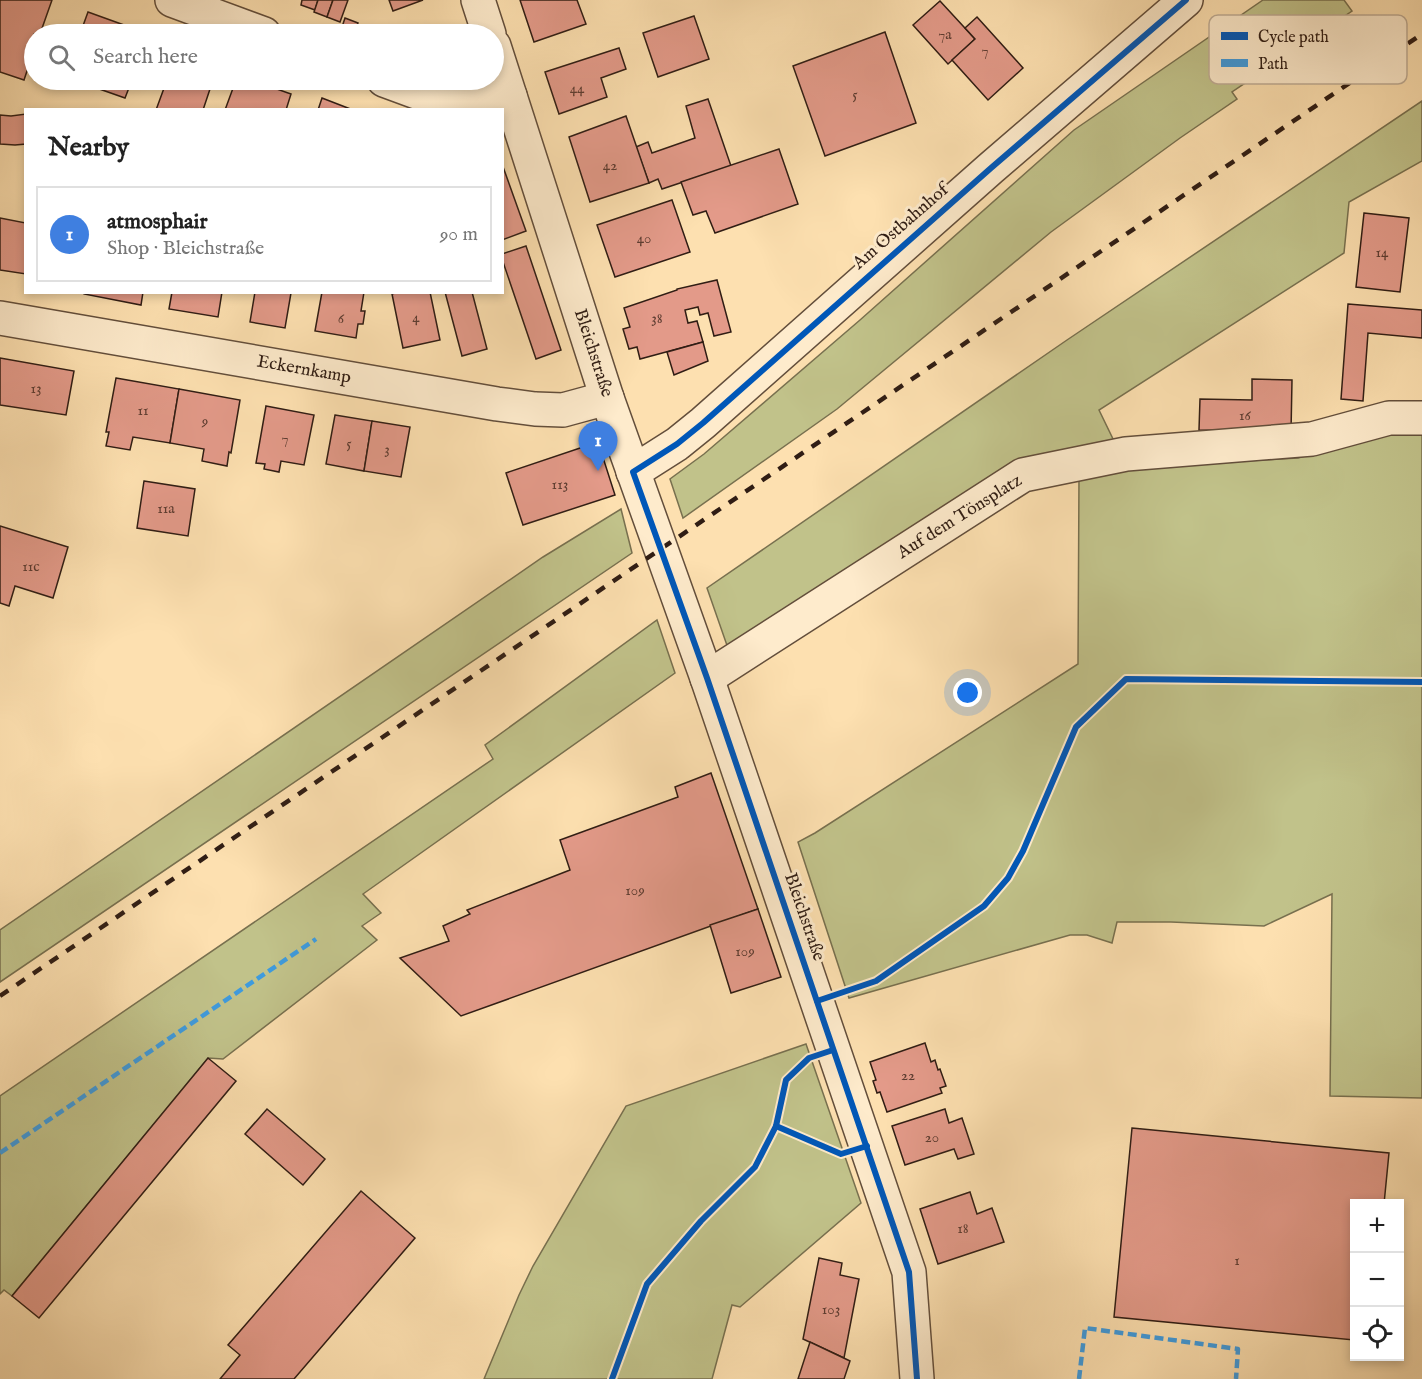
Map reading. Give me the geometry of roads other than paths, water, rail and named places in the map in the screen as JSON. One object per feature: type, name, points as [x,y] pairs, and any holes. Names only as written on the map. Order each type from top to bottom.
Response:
[{"type":"street","points":[[172,0],[237,24]]},
{"type":"street","points":[[478,0],[486,24]]},
{"type":"street","name":"Am Ostbahnhof","points":[[633,472],[677,444],[703,423],[982,175],[1186,0]]},
{"type":"street","name":"Bleichstraße","points":[[504,77],[607,398],[707,678],[909,1272],[917,1379]]},
{"type":"street","points":[[411,90],[468,104],[510,96]]},
{"type":"street","name":"Eckernkamp","points":[[0,318],[535,410],[564,410],[607,398]]},
{"type":"street","name":"Auf dem Tönsplatz","points":[[707,678],[1023,475],[1126,454],[1312,439],[1389,418],[1422,418]]},
{"type":"railway","points":[[1407,44],[1422,34]]},
{"type":"railway","points":[[0,996],[1348,84]]},
{"type":"place","name":"atmosphair","points":[[598,471]]}]
